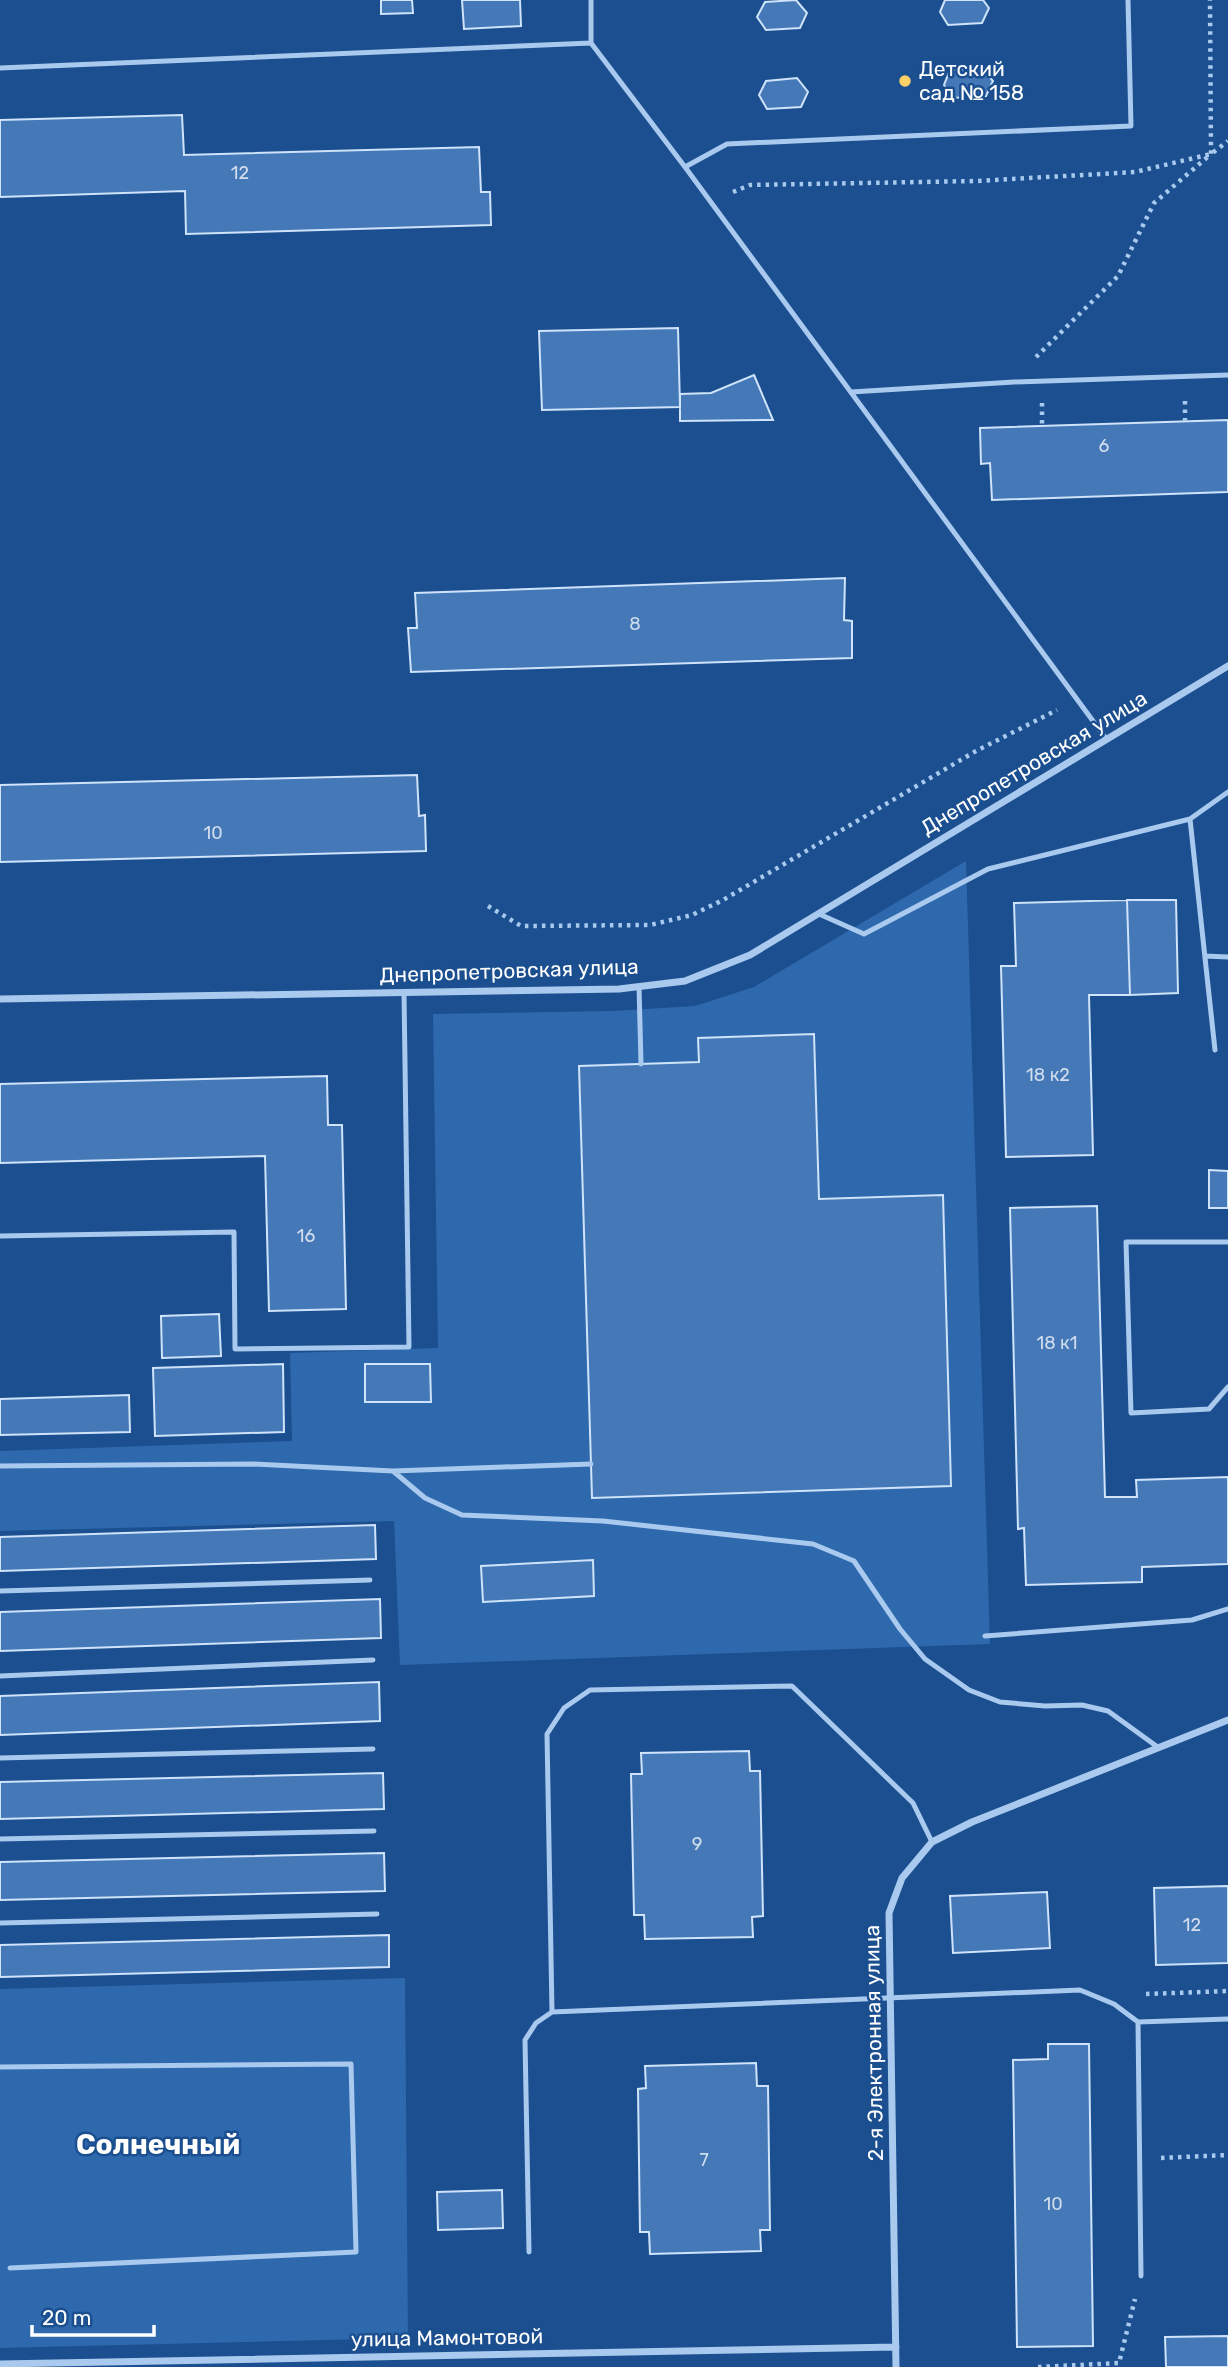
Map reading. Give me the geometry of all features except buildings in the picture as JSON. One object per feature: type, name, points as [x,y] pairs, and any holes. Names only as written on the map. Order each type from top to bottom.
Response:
[{"type":"street","name":"Днепропетровская улица","points":[[0,999],[619,989],[685,981],[739,960],[1228,666]]},
{"type":"street","name":"2-я Электронная улица","points":[[896,2367],[889,1913],[902,1878],[932,1842],[972,1822],[1228,1720]]},
{"type":"street","name":"улица Мамонтовой","points":[[0,2364],[896,2347]]},
{"type":"lane","points":[[591,0],[591,43],[1107,740]]},
{"type":"lane","points":[[685,167],[727,144],[1131,126],[1128,0]]},
{"type":"lane","points":[[0,68],[591,43]]},
{"type":"lane","points":[[851,392],[1014,382],[1228,374]]},
{"type":"lane","points":[[818,914],[864,934],[988,869],[1190,819],[1228,792]]},
{"type":"lane","points":[[1190,819],[1215,1050]]},
{"type":"lane","points":[[1205,956],[1228,957]]},
{"type":"lane","points":[[639,986],[640,1064]]},
{"type":"lane","points":[[0,1236],[234,1232],[235,1349],[409,1347],[404,992]]},
{"type":"lane","points":[[1228,1242],[1126,1242],[1131,1413],[1209,1409],[1228,1387]]},
{"type":"lane","points":[[0,1466],[253,1464],[393,1471],[591,1464]]},
{"type":"lane","points":[[393,1471],[425,1498],[462,1515],[603,1521],[813,1544],[854,1561],[900,1629],[925,1659],[969,1690],[1000,1702],[1045,1706],[1082,1705],[1108,1711],[1159,1748]]},
{"type":"lane","points":[[0,1591],[370,1580]]},
{"type":"lane","points":[[985,1636],[1192,1620],[1228,1609]]},
{"type":"lane","points":[[0,1676],[373,1660]]},
{"type":"lane","points":[[552,2012],[547,1734],[565,1708],[590,1690],[792,1686],[913,1803],[932,1842]]},
{"type":"lane","points":[[0,1758],[373,1749]]},
{"type":"lane","points":[[0,1839],[374,1831]]},
{"type":"lane","points":[[0,1923],[377,1914]]},
{"type":"lane","points":[[529,2252],[525,2040],[536,2023],[552,2012],[1080,1990],[1114,2004],[1138,2022],[1228,2019]]},
{"type":"lane","points":[[1138,2022],[1140,2276]]},
{"type":"lane","points":[[0,2067],[351,2064],[356,2252],[10,2268]]},
{"type":"path","points":[[1210,0],[1211,154]]},
{"type":"path","points":[[1014,382],[1048,344],[1118,276],[1154,203],[1228,141]]},
{"type":"path","points":[[711,202],[750,185],[977,181],[1135,172],[1211,154]]},
{"type":"path","points":[[488,906],[521,926],[650,925],[692,915],[723,900],[976,751],[1077,700]]},
{"type":"path","points":[[1146,1994],[1228,1991]]},
{"type":"path","points":[[1139,2159],[1228,2155]]},
{"type":"path","points":[[1038,2367],[1119,2363],[1140,2276]]},
{"type":"shaded area","points":[[966,861],[990,1644],[400,1665],[394,1521],[0,1531],[0,1451],[292,1441],[290,1353],[438,1348],[433,1014],[613,1011],[695,1006],[754,987]]},
{"type":"shaded area","points":[[405,1978],[408,2338],[0,2348],[0,1989]]},
{"type":"place","name":"Детский сад № 158","points":[[905,81]]},
{"type":"district","name":"Солнечный","points":[[158,2144]]}]
